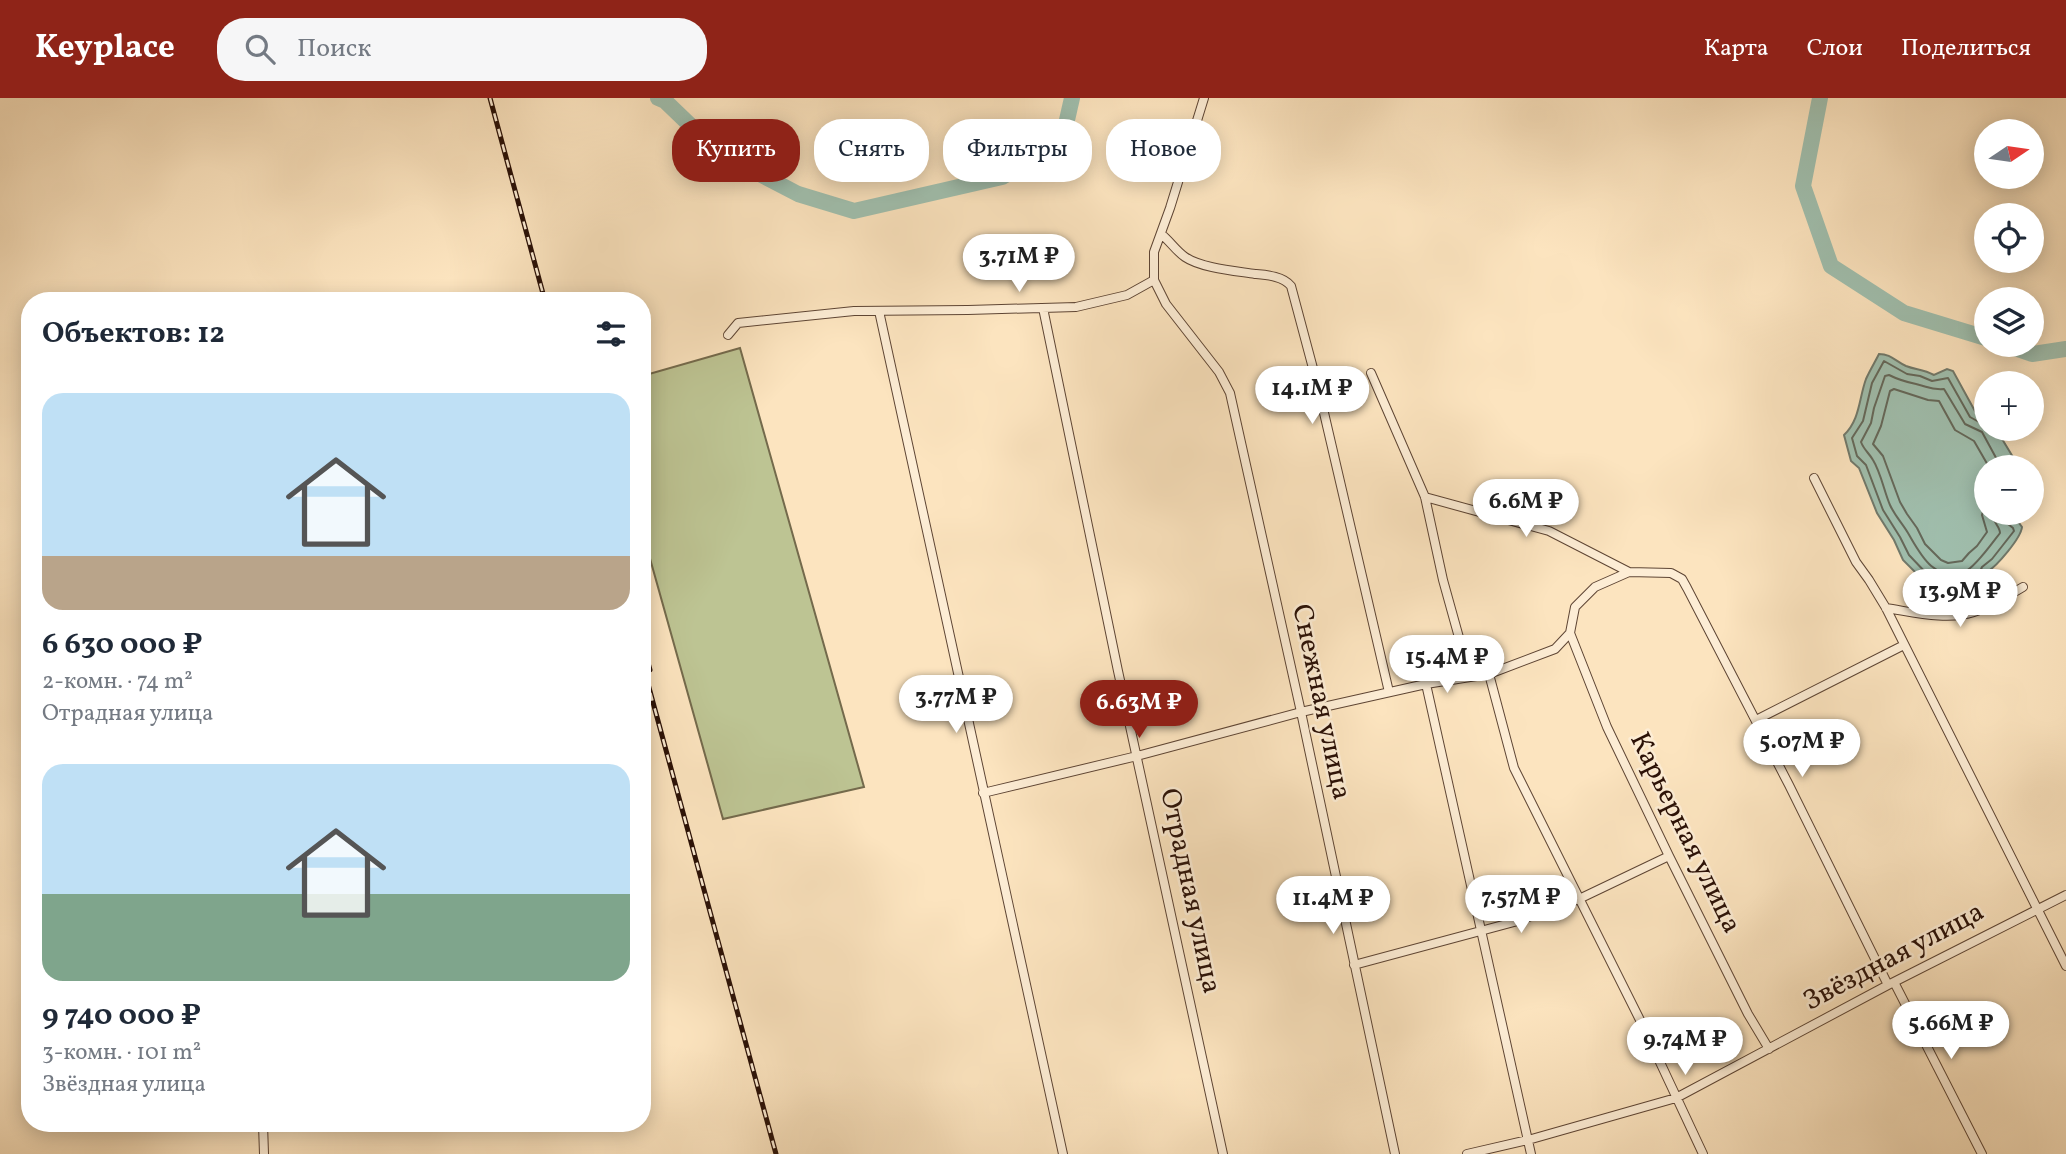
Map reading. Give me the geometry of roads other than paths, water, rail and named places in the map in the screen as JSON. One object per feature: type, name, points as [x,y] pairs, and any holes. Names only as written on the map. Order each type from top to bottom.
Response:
[{"type":"street","points":[[728,335],[738,323],[854,311],[1076,307],[1127,295],[1154,280],[1154,252],[1204,98]]},
{"type":"street","points":[[1161,234],[1186,259],[1270,276],[1287,281],[1291,286],[1318,387],[1389,692]]},
{"type":"street","name":"Снежная улица","points":[[1154,280],[1166,304],[1220,372],[1230,393],[1395,1154]]},
{"type":"street","name":"Отрадная улица","points":[[1043,308],[1223,1154]]},
{"type":"street","points":[[878,311],[1063,1154]]},
{"type":"street","points":[[1371,373],[1425,497],[1443,580],[1470,677]]},
{"type":"street","points":[[1814,478],[1856,562],[1886,608],[2066,967]]},
{"type":"street","points":[[1425,497],[1549,531],[1629,572]]},
{"type":"street","points":[[984,793],[1301,712],[1426,684],[1489,674],[1555,649],[1570,633],[1575,607],[1595,587],[1629,572],[1671,573],[1682,579],[1688,588],[1982,1154]]},
{"type":"street","points":[[1886,608],[1933,615],[1972,613],[2023,587]]},
{"type":"street","name":"Карьерная улица","points":[[1570,633],[1607,727],[1669,856],[1769,1049]]},
{"type":"street","points":[[1756,720],[1904,645]]},
{"type":"street","points":[[1489,674],[1514,768],[1644,1028],[1703,1154]]},
{"type":"street","points":[[1426,684],[1531,1154]]},
{"type":"street","points":[[1354,965],[1514,922],[1579,899],[1669,856]]},
{"type":"street","name":"Звёздная улица","points":[[1467,1154],[1528,1140],[1676,1098],[1891,983],[2066,895]]},
{"type":"street","points":[[263,1132],[264,1154]]},
{"type":"water","points":[[1879,354],[1934,375],[1947,369],[1953,371],[1974,409],[1974,441],[2003,441],[2012,455],[1974,455],[1974,525],[2022,527],[2008,551],[1987,572],[1986,577],[1973,586],[1945,590],[1922,579],[1903,560],[1877,513],[1859,468],[1851,461],[1844,435],[1853,423],[1866,379]]},
{"type":"waterway","points":[[658,98],[665,101],[718,152],[798,194],[854,211],[1002,177],[1062,142],[1072,98]]},
{"type":"waterway","points":[[1820,98],[1803,186],[1831,266],[1904,313],[1974,334]]},
{"type":"waterway","points":[[2044,352],[2066,349]]},
{"type":"railway","points":[[490,98],[543,292]]},
{"type":"railway","points":[[651,695],[776,1154]]}]
